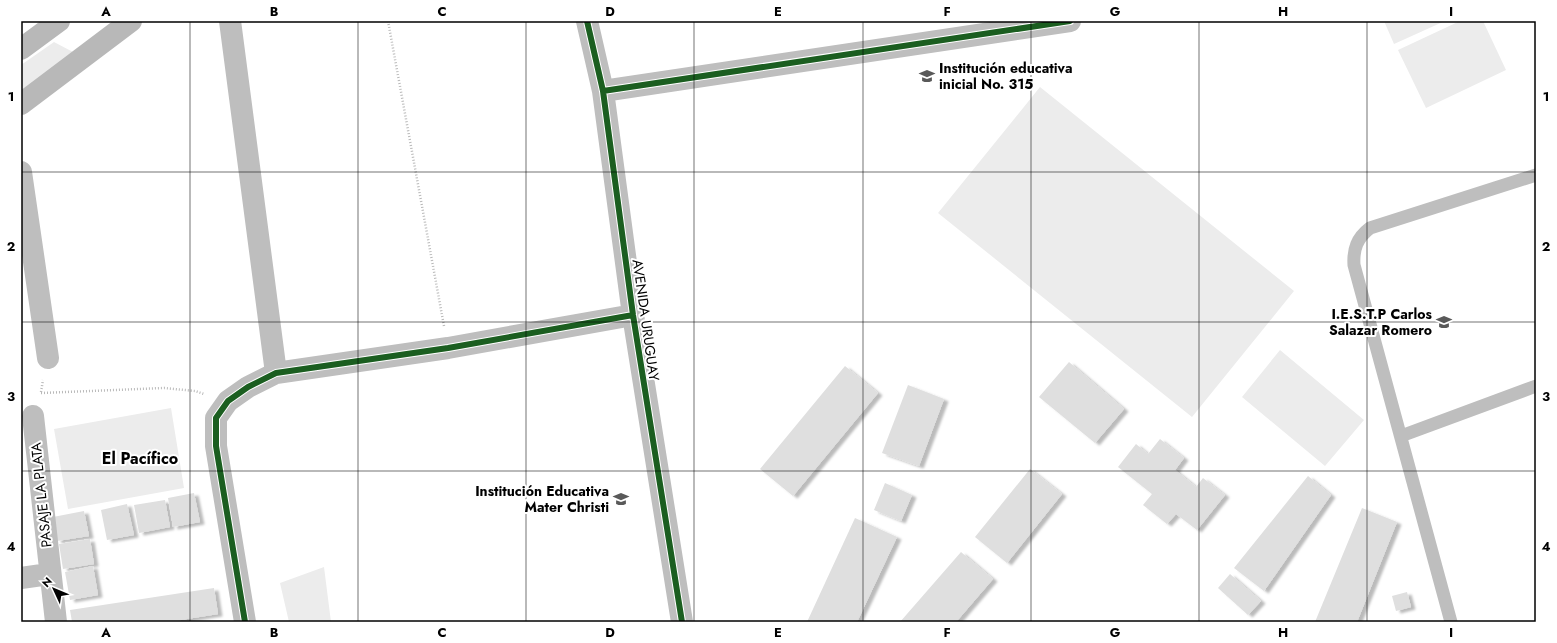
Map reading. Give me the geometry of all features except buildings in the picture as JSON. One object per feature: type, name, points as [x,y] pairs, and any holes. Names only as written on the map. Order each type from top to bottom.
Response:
[{"type":"main road","points":[[21,49],[58,21]]},
{"type":"main road","points":[[21,104],[131,21]]},
{"type":"street","points":[[230,21],[276,373]]},
{"type":"street","name":"AVENIDA URUGUAY","points":[[587,21],[602,91],[632,315],[682,622]]},
{"type":"street","points":[[602,91],[1064,22]]},
{"type":"street","points":[[21,172],[48,358]]},
{"type":"street","points":[[245,622],[216,446],[216,418],[228,401],[248,387],[276,373],[448,348],[632,315]]},
{"type":"street","name":"PASAJE LA PLATA","points":[[33,416],[49,574],[56,622]]},
{"type":"street","points":[[21,578],[49,574]]},
{"type":"lane","points":[[1450,622],[1354,265],[1353,253],[1362,235],[1370,228],[1536,175]]},
{"type":"lane","points":[[1401,436],[1536,386]]},
{"type":"path","points":[[388,21],[448,348]]},
{"type":"path","points":[[33,416],[41,392],[48,358]]},
{"type":"path","points":[[41,392],[164,388],[195,391],[228,401]]},
{"type":"shaded area","points":[[1384,21],[1445,21],[1394,44]]},
{"type":"shaded area","points":[[1460,21],[1483,21],[1506,70],[1426,108],[1398,50]]},
{"type":"shaded area","points":[[54,42],[73,52],[21,102],[21,65]]},
{"type":"shaded area","points":[[1040,87],[1294,291],[1192,417],[938,213]]},
{"type":"shaded area","points":[[1280,350],[1364,420],[1325,466],[1242,397]]},
{"type":"shaded area","points":[[171,408],[184,488],[68,509],[54,429]]},
{"type":"shaded area","points":[[324,567],[331,622],[289,622],[280,583]]},
{"type":"cycle path","points":[[587,21],[603,91],[633,315],[682,622]]},
{"type":"cycle path","points":[[603,91],[1070,21]]},
{"type":"cycle path","points":[[245,622],[216,446],[216,418],[228,401],[248,387],[276,373],[448,348],[633,315]]},
{"type":"place","name":"Institución educativa inicial No. 315","points":[[927,76]]},
{"type":"place","name":"I.E.S.T.P Carlos Salazar Romero","points":[[1444,322]]},
{"type":"place","name":"Institución Educativa Mater Christi","points":[[621,499]]},
{"type":"district","name":"El Pacífico","points":[[140,458]]}]
